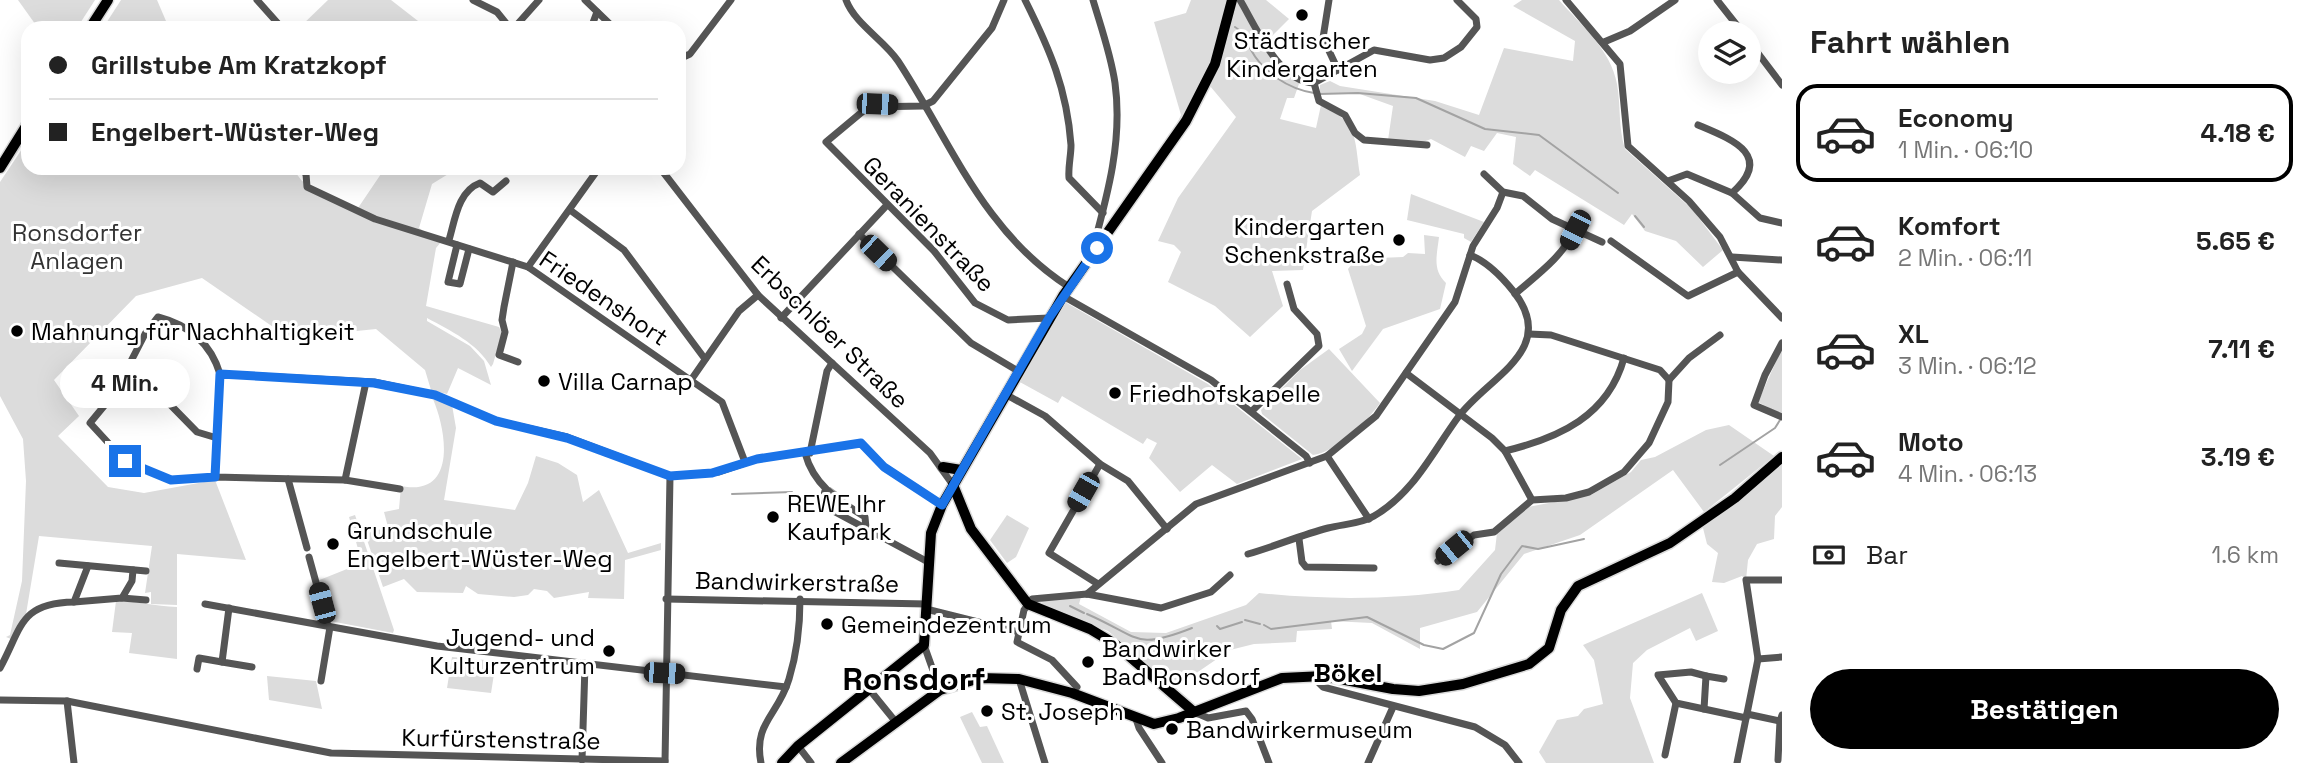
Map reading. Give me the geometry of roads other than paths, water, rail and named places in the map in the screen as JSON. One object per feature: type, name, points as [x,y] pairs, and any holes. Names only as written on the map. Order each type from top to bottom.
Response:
[{"type":"main road","points":[[94,21],[108,0]]},
{"type":"main road","points":[[782,763],[798,746],[924,645],[931,533],[942,505],[1049,318],[1186,121],[1215,64],[1232,0]]},
{"type":"main road","points":[[0,167],[21,134]]},
{"type":"main road","points":[[841,763],[895,720],[940,690],[980,678],[1019,679],[1072,693],[1136,719],[1157,724],[1266,683],[1318,676],[1393,690],[1419,691],[1463,684],[1535,662],[1549,648],[1561,610],[1578,586],[1670,543],[1735,498],[1782,457]]},
{"type":"main road","points":[[943,467],[961,470]]},
{"type":"main road","points":[[953,485],[971,529],[1028,604],[1090,629],[1115,644],[1194,712]]},
{"type":"street","points":[[257,0],[276,21]]},
{"type":"street","points":[[473,0],[497,12],[505,21]]},
{"type":"street","points":[[518,21],[538,0]]},
{"type":"street","points":[[585,0],[607,21]]},
{"type":"street","points":[[686,53],[731,0]]},
{"type":"street","points":[[846,0],[896,59],[967,183],[1003,229],[1066,292],[1184,363],[1252,411],[1306,456],[1310,463]]},
{"type":"street","points":[[923,106],[933,101],[992,28],[1004,0]]},
{"type":"street","points":[[1026,0],[1051,51],[1063,89],[1071,148],[1069,178],[1103,213]]},
{"type":"street","points":[[1091,256],[1103,213],[1116,136],[1117,101],[1114,73],[1093,0]]},
{"type":"street","points":[[1240,0],[1265,46],[1288,71],[1316,90],[1322,104],[1345,115],[1355,133],[1363,140],[1427,145]]},
{"type":"street","points":[[1329,0],[1323,38],[1338,70]]},
{"type":"street","points":[[1316,90],[1338,70],[1374,50],[1430,60],[1452,54],[1477,27],[1476,19],[1457,0]]},
{"type":"street","points":[[1566,0],[1604,42],[1619,64],[1628,146],[1668,181],[1720,237],[1738,272],[1782,318]]},
{"type":"street","points":[[1604,42],[1630,31],[1675,0]]},
{"type":"street","points":[[1717,0],[1734,21]]},
{"type":"street","points":[[594,21],[597,12]]},
{"type":"street","points":[[1761,57],[1782,85]]},
{"type":"street","name":"Geranienstraße","points":[[923,106],[868,107],[828,138],[827,146],[934,251],[963,291],[982,308],[1008,320],[1049,318]]},
{"type":"street","points":[[1698,125],[1730,139],[1749,158],[1746,179],[1732,194]]},
{"type":"street","points":[[1484,174],[1503,192],[1523,196],[1552,219],[1602,242]]},
{"type":"street","points":[[1668,181],[1687,174],[1732,194],[1760,218],[1782,223]]},
{"type":"street","name":"Friedenshort","points":[[306,175],[307,187],[375,219],[449,240],[457,245],[528,267],[722,402],[745,462]]},
{"type":"street","points":[[528,267],[593,175]]},
{"type":"street","name":"Erbschlöer Straße","points":[[665,175],[758,295],[943,467],[953,485]]},
{"type":"street","points":[[449,240],[460,200],[466,193],[480,183],[493,192],[506,181]]},
{"type":"street","points":[[1087,594],[1196,504],[1327,456],[1376,416],[1455,302],[1470,255],[1503,192]]},
{"type":"street","points":[[781,318],[887,205]]},
{"type":"street","points":[[570,210],[624,250],[705,359]]},
{"type":"street","points":[[1515,294],[1545,265],[1559,257],[1575,230]]},
{"type":"street","points":[[859,234],[971,343],[1018,371]]},
{"type":"street","points":[[1611,241],[1688,296],[1738,272]]},
{"type":"street","points":[[457,245],[448,282],[460,284],[469,248]]},
{"type":"street","points":[[1248,554],[1321,530],[1369,519],[1418,478],[1462,412],[1509,369],[1529,334],[1527,317],[1515,294],[1499,275],[1470,255]]},
{"type":"street","points":[[1732,257],[1781,260]]},
{"type":"street","name":"Friedenshort","points":[[513,262],[503,307],[505,332],[499,355],[518,362]]},
{"type":"street","points":[[1252,411],[1319,346],[1317,334],[1294,309],[1287,284]]},
{"type":"street","points":[[691,380],[739,311],[758,295]]},
{"type":"street","points":[[215,477],[220,374],[211,349],[202,340],[158,317],[145,334],[112,398],[91,422],[91,427],[125,461],[158,476],[180,481],[215,477],[345,480],[400,489]]},
{"type":"street","points":[[1438,561],[1474,535],[1494,532],[1532,500],[1566,498],[1589,492],[1624,472],[1639,458],[1665,411],[1670,394],[1669,380],[1660,370],[1551,335],[1529,334]]},
{"type":"street","points":[[1669,380],[1689,358],[1720,335]]},
{"type":"street","points":[[1781,417],[1756,406],[1755,402],[1782,343]]},
{"type":"street","points":[[1505,451],[1553,438],[1593,410],[1615,382],[1624,358]]},
{"type":"street","points":[[832,363],[827,371],[808,453],[811,470],[825,491],[865,517],[866,528]]},
{"type":"street","points":[[126,371],[150,384],[197,432],[217,438]]},
{"type":"street","points":[[1406,373],[1462,412],[1505,451],[1532,500]]},
{"type":"street","points":[[220,374],[366,382],[435,395],[496,421],[567,438],[670,476],[712,473],[745,462],[861,443],[880,465],[942,505]]},
{"type":"street","points":[[345,480],[366,382]]},
{"type":"street","points":[[1005,394],[1045,416],[1100,464],[1128,481],[1167,529]]},
{"type":"street","points":[[1327,456],[1369,519]]},
{"type":"street","points":[[1098,584],[1049,552],[1100,464]]},
{"type":"street","points":[[665,762],[664,673],[670,476]]},
{"type":"street","points":[[284,479],[307,548]]},
{"type":"street","points":[[825,491],[822,502],[928,562]]},
{"type":"street","points":[[1299,539],[1302,562],[1306,567],[1365,570],[1374,568]]},
{"type":"street","points":[[309,558],[329,626],[321,681]]},
{"type":"street","points":[[60,563],[146,571]]},
{"type":"street","points":[[74,601],[88,566]]},
{"type":"street","points":[[122,598],[132,580],[133,570]]},
{"type":"street","points":[[1077,687],[1052,660],[1017,642],[1028,604],[1038,596],[1087,594],[1161,608],[1211,592],[1230,575]]},
{"type":"street","points":[[1737,763],[1758,659],[1746,580],[1782,580]]},
{"type":"street","points":[[0,668],[24,618],[44,606],[122,598],[146,600]]},
{"type":"street","name":"Bandwirkerstraße","points":[[666,599],[800,599],[927,606],[1019,632]]},
{"type":"street","points":[[761,763],[758,739],[786,687],[800,629],[800,599]]},
{"type":"street","points":[[205,604],[434,646],[786,687]]},
{"type":"street","points":[[222,662],[229,608]]},
{"type":"street","points":[[924,645],[940,690]]},
{"type":"street","points":[[1758,659],[1782,657]]},
{"type":"street","points":[[197,668],[199,658],[252,667]]},
{"type":"street","points":[[582,760],[585,665]]},
{"type":"street","points":[[1665,755],[1676,703],[1658,675],[1691,672],[1724,678]]},
{"type":"street","points":[[1318,676],[1318,682],[1323,687],[1482,729],[1505,745],[1519,763]]},
{"type":"street","points":[[1704,709],[1706,676]]},
{"type":"street","points":[[1019,679],[1045,763]]},
{"type":"street","points":[[869,689],[895,720]]},
{"type":"street","name":"Kurfürstenstraße","points":[[0,700],[67,701],[336,754],[665,762]]},
{"type":"street","points":[[67,701],[74,763]]},
{"type":"street","points":[[1676,703],[1747,716],[1781,718],[1778,760]]},
{"type":"street","points":[[1370,762],[1393,707]]},
{"type":"street","points":[[1194,712],[1208,718],[1246,711],[1269,763]]},
{"type":"street","points":[[1136,719],[1162,763]]},
{"type":"street","points":[[798,746],[811,763]]},
{"type":"street","points":[[335,763],[336,754]]},
{"type":"waterway","points":[[1235,27],[1243,34],[1256,58],[1269,72],[1295,88],[1314,93]]},
{"type":"waterway","points":[[1319,94],[1358,93],[1416,98],[1485,129],[1539,135],[1618,193]]},
{"type":"waterway","points":[[1635,216],[1644,227]]},
{"type":"waterway","points":[[1720,465],[1775,428],[1780,420]]},
{"type":"waterway","points":[[830,488],[837,493]]},
{"type":"waterway","points":[[732,494],[792,492]]},
{"type":"waterway","points":[[839,495],[845,499]]},
{"type":"waterway","points":[[797,497],[815,496]]},
{"type":"waterway","points":[[1264,625],[1271,629],[1367,617],[1424,645],[1443,649],[1474,633],[1501,574],[1522,546],[1538,549],[1584,539]]},
{"type":"waterway","points":[[1070,606],[1084,613]]},
{"type":"waterway","points":[[1087,614],[1128,635],[1147,640],[1159,639],[1192,628]]},
{"type":"waterway","points":[[1245,620],[1260,624]]},
{"type":"waterway","points":[[1217,626],[1220,629],[1242,622]]},
{"type":"place","name":"Städtischer Kindergarten","points":[[1302,15]]},
{"type":"place","name":"Kindergarten Schenkstraße","points":[[1399,240]]},
{"type":"place","name":"Mahnung für Nachhaltigkeit","points":[[17,331]]},
{"type":"place","name":"Villa Carnap","points":[[544,381]]},
{"type":"place","name":"Friedhofskapelle","points":[[1115,393]]},
{"type":"place","name":"REWE Ihr Kaufpark","points":[[773,517]]},
{"type":"place","name":"Grundschule Engelbert-Wüster-Weg","points":[[333,544]]},
{"type":"place","name":"Gemeindezentrum","points":[[827,624]]},
{"type":"place","name":"Jugend- und Kulturzentrum","points":[[609,651]]},
{"type":"place","name":"Bandwirker Bad Ronsdorf","points":[[1088,662]]},
{"type":"place","name":"St. Joseph","points":[[987,711]]},
{"type":"place","name":"Bandwirkermuseum","points":[[1172,729]]},
{"type":"district","name":"Bökel","points":[[1348,673]]},
{"type":"district","name":"Ronsdorf","points":[[914,679]]},
{"type":"park label","name":"Ronsdorfer Anlagen","points":[[77,246]]}]
